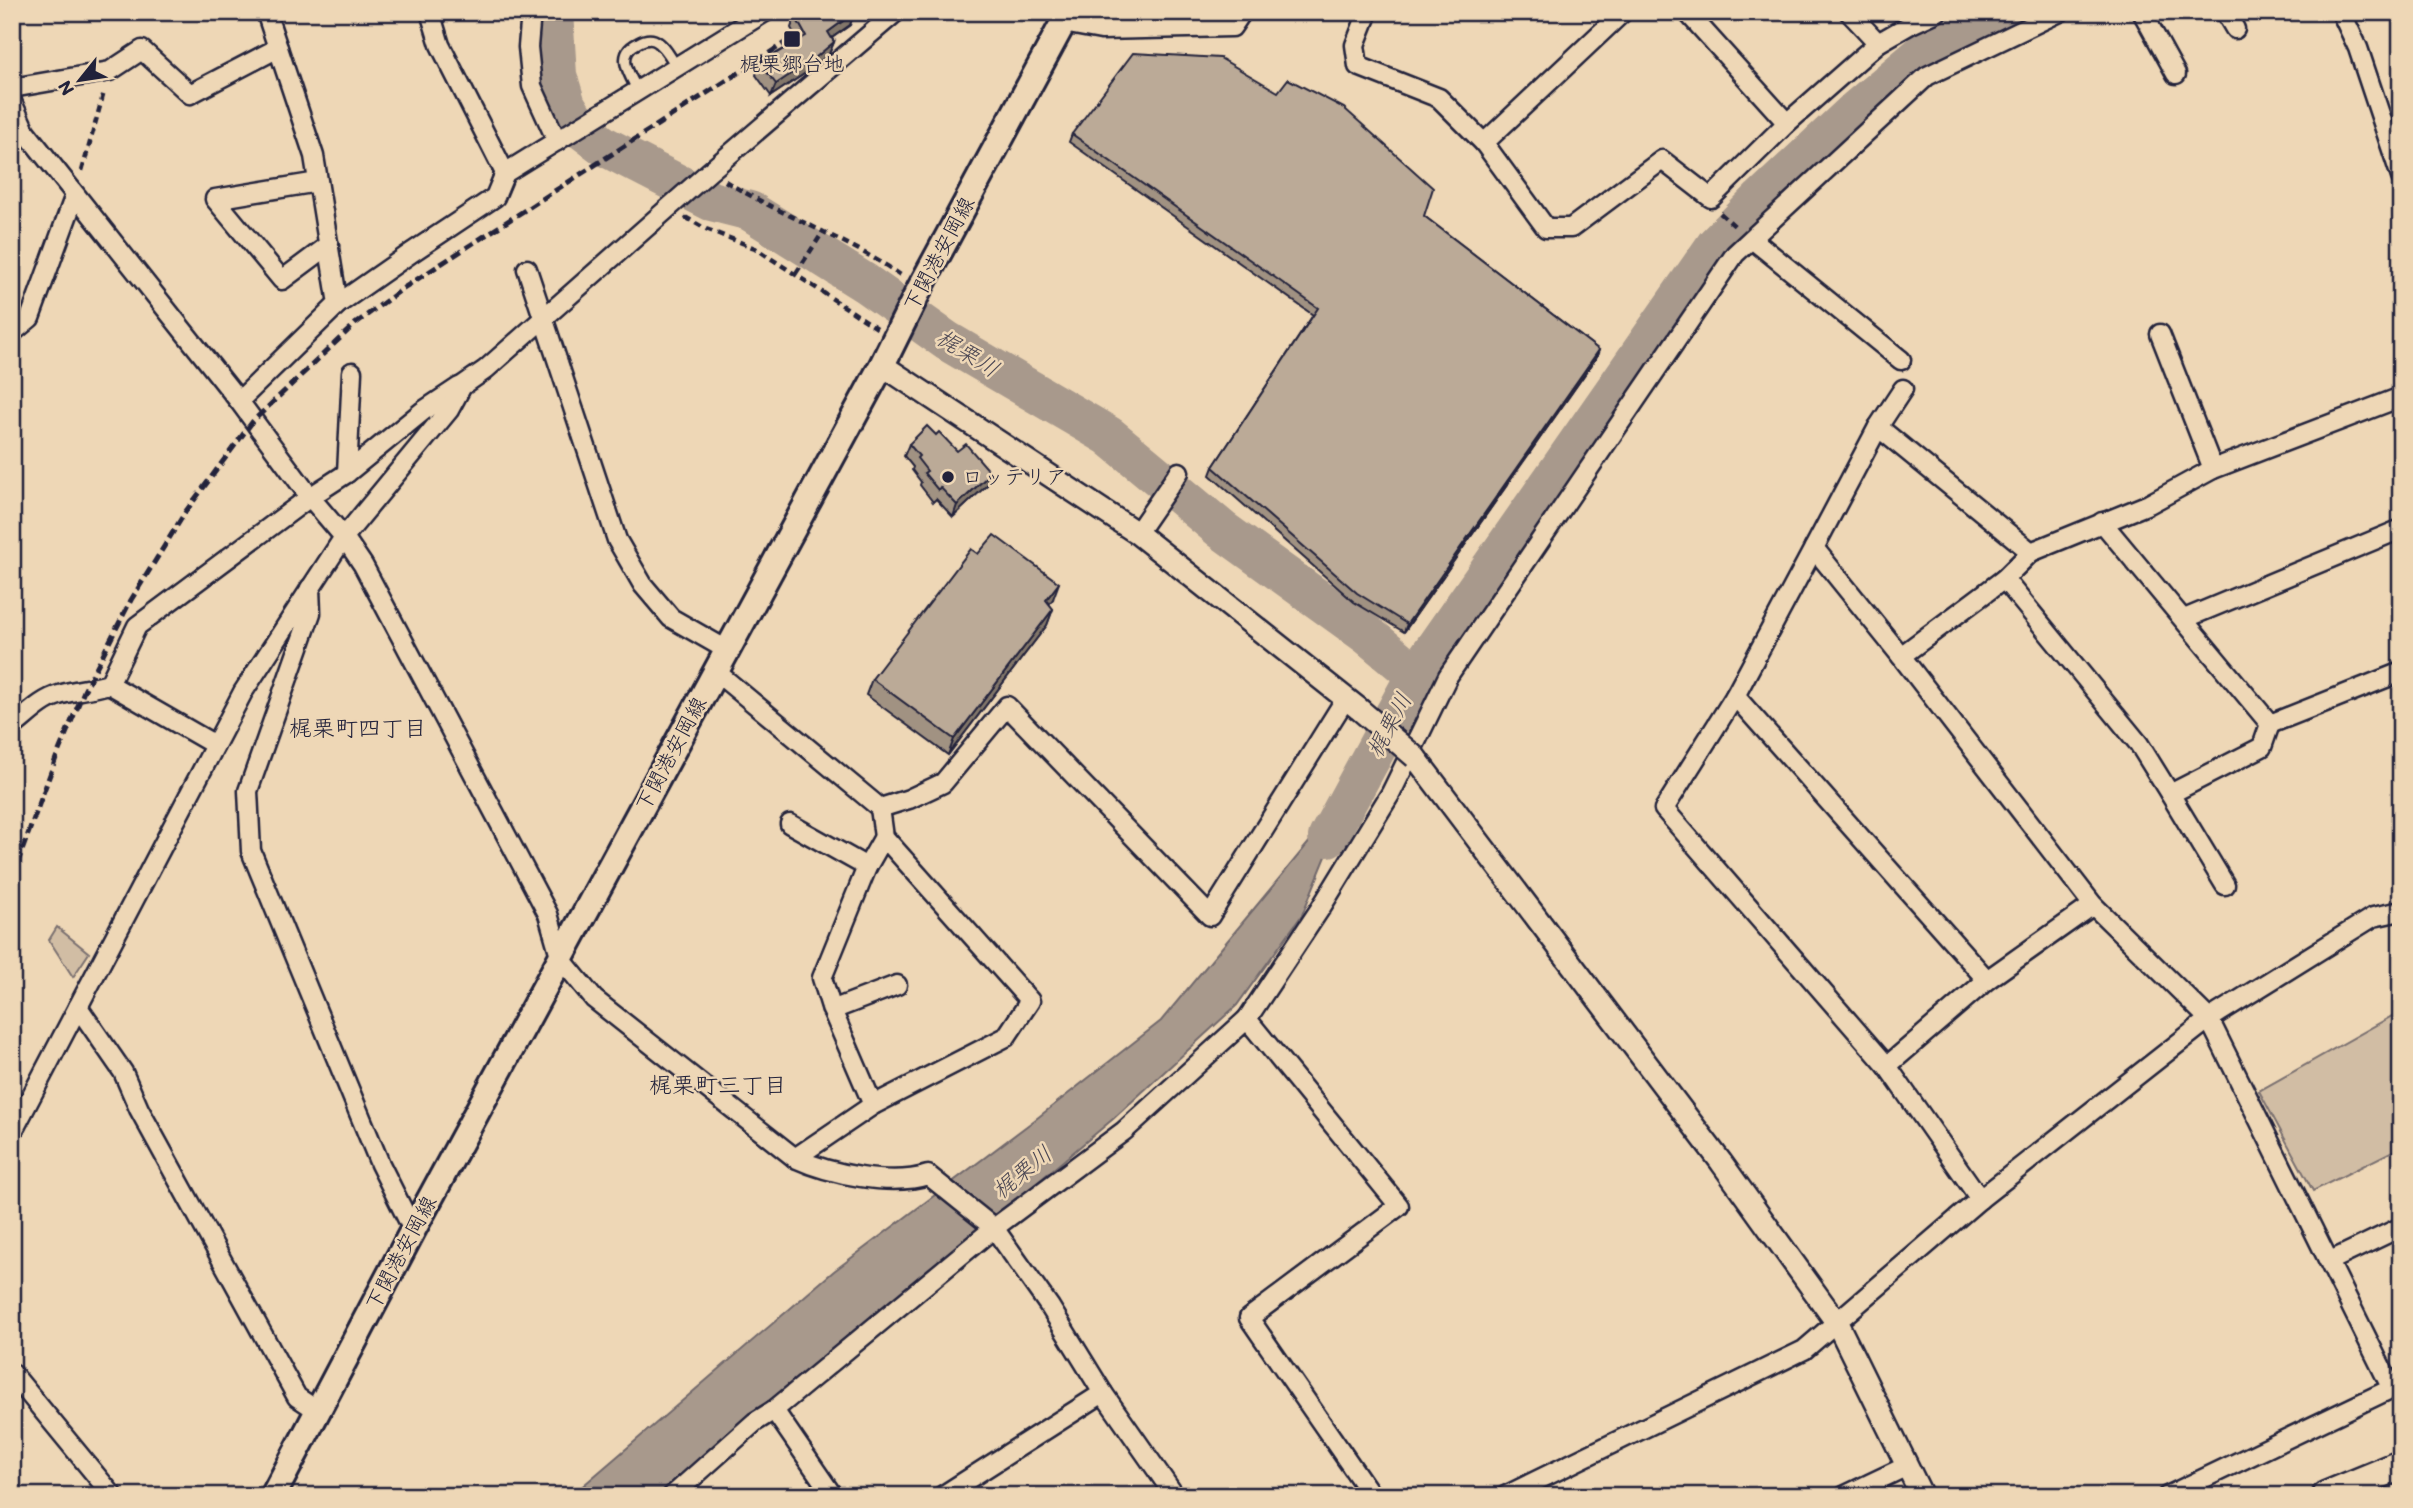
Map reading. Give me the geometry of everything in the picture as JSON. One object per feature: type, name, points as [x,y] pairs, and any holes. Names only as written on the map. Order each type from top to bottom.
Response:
[{"type":"highway","points":[[2326,1496],[2401,1465]]},
{"type":"main road","name":"下関港安岡線","points":[[274,1496],[413,1230],[882,365],[920,288],[1066,18]]},
{"type":"street","points":[[265,12],[314,156],[338,304]]},
{"type":"street","points":[[430,12],[440,45],[505,173]]},
{"type":"street","points":[[531,12],[528,47],[532,86],[560,139]]},
{"type":"street","points":[[239,401],[338,304],[495,197],[505,173],[765,12]]},
{"type":"street","points":[[109,684],[137,626],[310,497],[347,473],[422,411],[485,370],[896,12]]},
{"type":"street","points":[[1066,18],[1101,30],[1232,27],[1242,12]]},
{"type":"street","points":[[1368,12],[1355,46],[1358,66],[1439,98],[1484,142],[1546,228],[1571,228],[1662,160],[1711,198],[1787,123],[1878,43],[1937,12]]},
{"type":"street","points":[[1484,142],[1623,12]]},
{"type":"street","points":[[1687,12],[1787,123]]},
{"type":"street","points":[[1849,12],[1878,43]]},
{"type":"street","points":[[672,1496],[755,1422],[774,1410],[994,1228],[1124,1131],[1247,1019],[1320,909],[1391,793],[1448,676],[1748,236],[1927,76],[2060,12]]},
{"type":"street","points":[[2142,12],[2176,74]]},
{"type":"street","points":[[2225,12],[2235,29]]},
{"type":"street","points":[[2342,12],[2358,48],[2401,177]]},
{"type":"street","points":[[12,88],[110,71],[142,50],[190,94],[278,48]]},
{"type":"street","points":[[12,102],[25,131],[239,401],[363,565],[548,914],[561,959],[594,999],[795,1158],[817,1169],[841,1175],[913,1180],[928,1175],[994,1228],[1050,1307],[1103,1393],[1175,1496]]},
{"type":"street","points":[[318,183],[215,199],[282,280],[329,245]]},
{"type":"street","points":[[12,333],[30,318],[75,195]]},
{"type":"street","points":[[1748,236],[1901,360]]},
{"type":"street","points":[[527,269],[617,540],[643,585],[671,618],[721,660],[880,808],[884,837],[1030,1001],[1006,1037],[873,1105],[795,1158]]},
{"type":"street","points":[[2160,334],[2213,469]]},
{"type":"street","points":[[882,365],[1137,533],[1353,703],[1415,757],[1721,1162],[1837,1323],[1922,1496]]},
{"type":"street","points":[[347,473],[352,372]]},
{"type":"street","points":[[12,1133],[243,692],[344,537],[449,410],[462,386]]},
{"type":"street","points":[[1903,389],[1878,427],[1735,696],[1664,809],[1887,1066],[1980,1199]]},
{"type":"street","points":[[1901,656],[2004,579],[2031,552],[2149,504],[2213,469],[2401,397]]},
{"type":"street","points":[[1878,427],[2031,552]]},
{"type":"street","points":[[1137,533],[1179,472]]},
{"type":"street","points":[[2102,522],[2270,724]]},
{"type":"street","points":[[2184,619],[2401,529]]},
{"type":"street","points":[[1815,548],[2093,905],[2209,1019],[2396,1386],[2167,1496]]},
{"type":"street","points":[[2004,579],[2138,744],[2225,885]]},
{"type":"street","points":[[310,588],[311,613],[248,791],[251,851],[380,1164],[413,1230]]},
{"type":"street","points":[[2171,794],[2262,747],[2270,724],[2401,672]]},
{"type":"street","points":[[12,727],[45,701],[109,684],[215,745]]},
{"type":"street","points":[[1735,696],[1987,980]]},
{"type":"street","points":[[880,808],[909,799],[943,783],[1007,706],[1210,916],[1353,703]]},
{"type":"street","points":[[790,824],[867,867]]},
{"type":"street","points":[[873,1105],[832,1010],[822,978],[867,867],[884,837]]},
{"type":"street","points":[[1887,1066],[1987,980],[2093,905]]},
{"type":"street","points":[[1506,1496],[1804,1350],[1980,1199],[2209,1019],[2374,917],[2401,911]]},
{"type":"street","points":[[832,1010],[897,985]]},
{"type":"street","points":[[78,1007],[123,1072],[139,1109],[297,1397],[318,1410]]},
{"type":"street","points":[[1247,1019],[1399,1206],[1249,1318],[1372,1496]]},
{"type":"street","points":[[2330,1261],[2401,1227]]},
{"type":"street","points":[[12,1373],[113,1496]]},
{"type":"street","points":[[942,1496],[1103,1393]]},
{"type":"street","points":[[774,1410],[833,1496]]},
{"type":"street","points":[[1844,1496],[1907,1466]]},
{"type":"lane","points":[[638,91],[625,67],[624,55],[630,47],[644,39],[653,40],[662,46],[676,66]]},
{"type":"path","points":[[75,195],[110,71]]},
{"type":"path","points":[[706,175],[881,262],[920,288]]},
{"type":"path","points":[[672,206],[706,229],[755,248],[897,336]]},
{"type":"path","points":[[1719,213],[1748,236]]},
{"type":"path","points":[[796,274],[823,232]]},
{"type":"shaded area","points":[[57,927],[89,953],[73,977],[49,940]]},
{"type":"shaded area","points":[[2401,1011],[2401,1147],[2313,1191],[2259,1091]]},
{"type":"water","points":[[1354,788],[1302,915],[1237,1005],[1113,1119],[663,1496],[571,1496],[834,1271],[1161,1021]]},
{"type":"building","points":[[801,12],[854,13],[828,32],[834,42],[776,84],[760,63],[806,36],[795,16]]},
{"type":"building","points":[[1133,53],[1220,58],[1278,92],[1288,79],[1344,108],[1433,188],[1424,216],[1599,350],[1407,624],[1357,593],[1213,467],[1318,308],[1072,134]]},
{"type":"building","name":"ロッテリア","points":[[927,426],[936,435],[939,432],[957,451],[966,444],[991,473],[957,505],[940,487],[938,490],[924,473],[927,471],[909,444]]},
{"type":"building","points":[[994,535],[1059,583],[1046,600],[1053,609],[954,739],[872,679],[971,549],[978,554]]},
{"type":"waterway","name":"梶栗川","points":[[553,12],[557,75],[566,105],[580,128],[604,146],[711,201],[750,211],[865,283],[947,341],[1109,436],[1222,530],[1369,636],[1416,675]]},
{"type":"waterway","points":[[1328,837],[1416,675],[1716,245],[1856,110],[1929,48],[2006,12]]},
{"type":"railway","points":[[12,878],[84,691],[131,600],[186,511],[253,421],[355,324],[402,289],[833,12]]},
{"type":"place","name":"梶栗郷台地","points":[[792,39]]},
{"type":"place","name":"ロッテリア","points":[[948,477]]},
{"type":"district","name":"梶栗町四丁目","points":[[358,728]]},
{"type":"district","name":"梶栗町三丁目","points":[[718,1085]]}]
